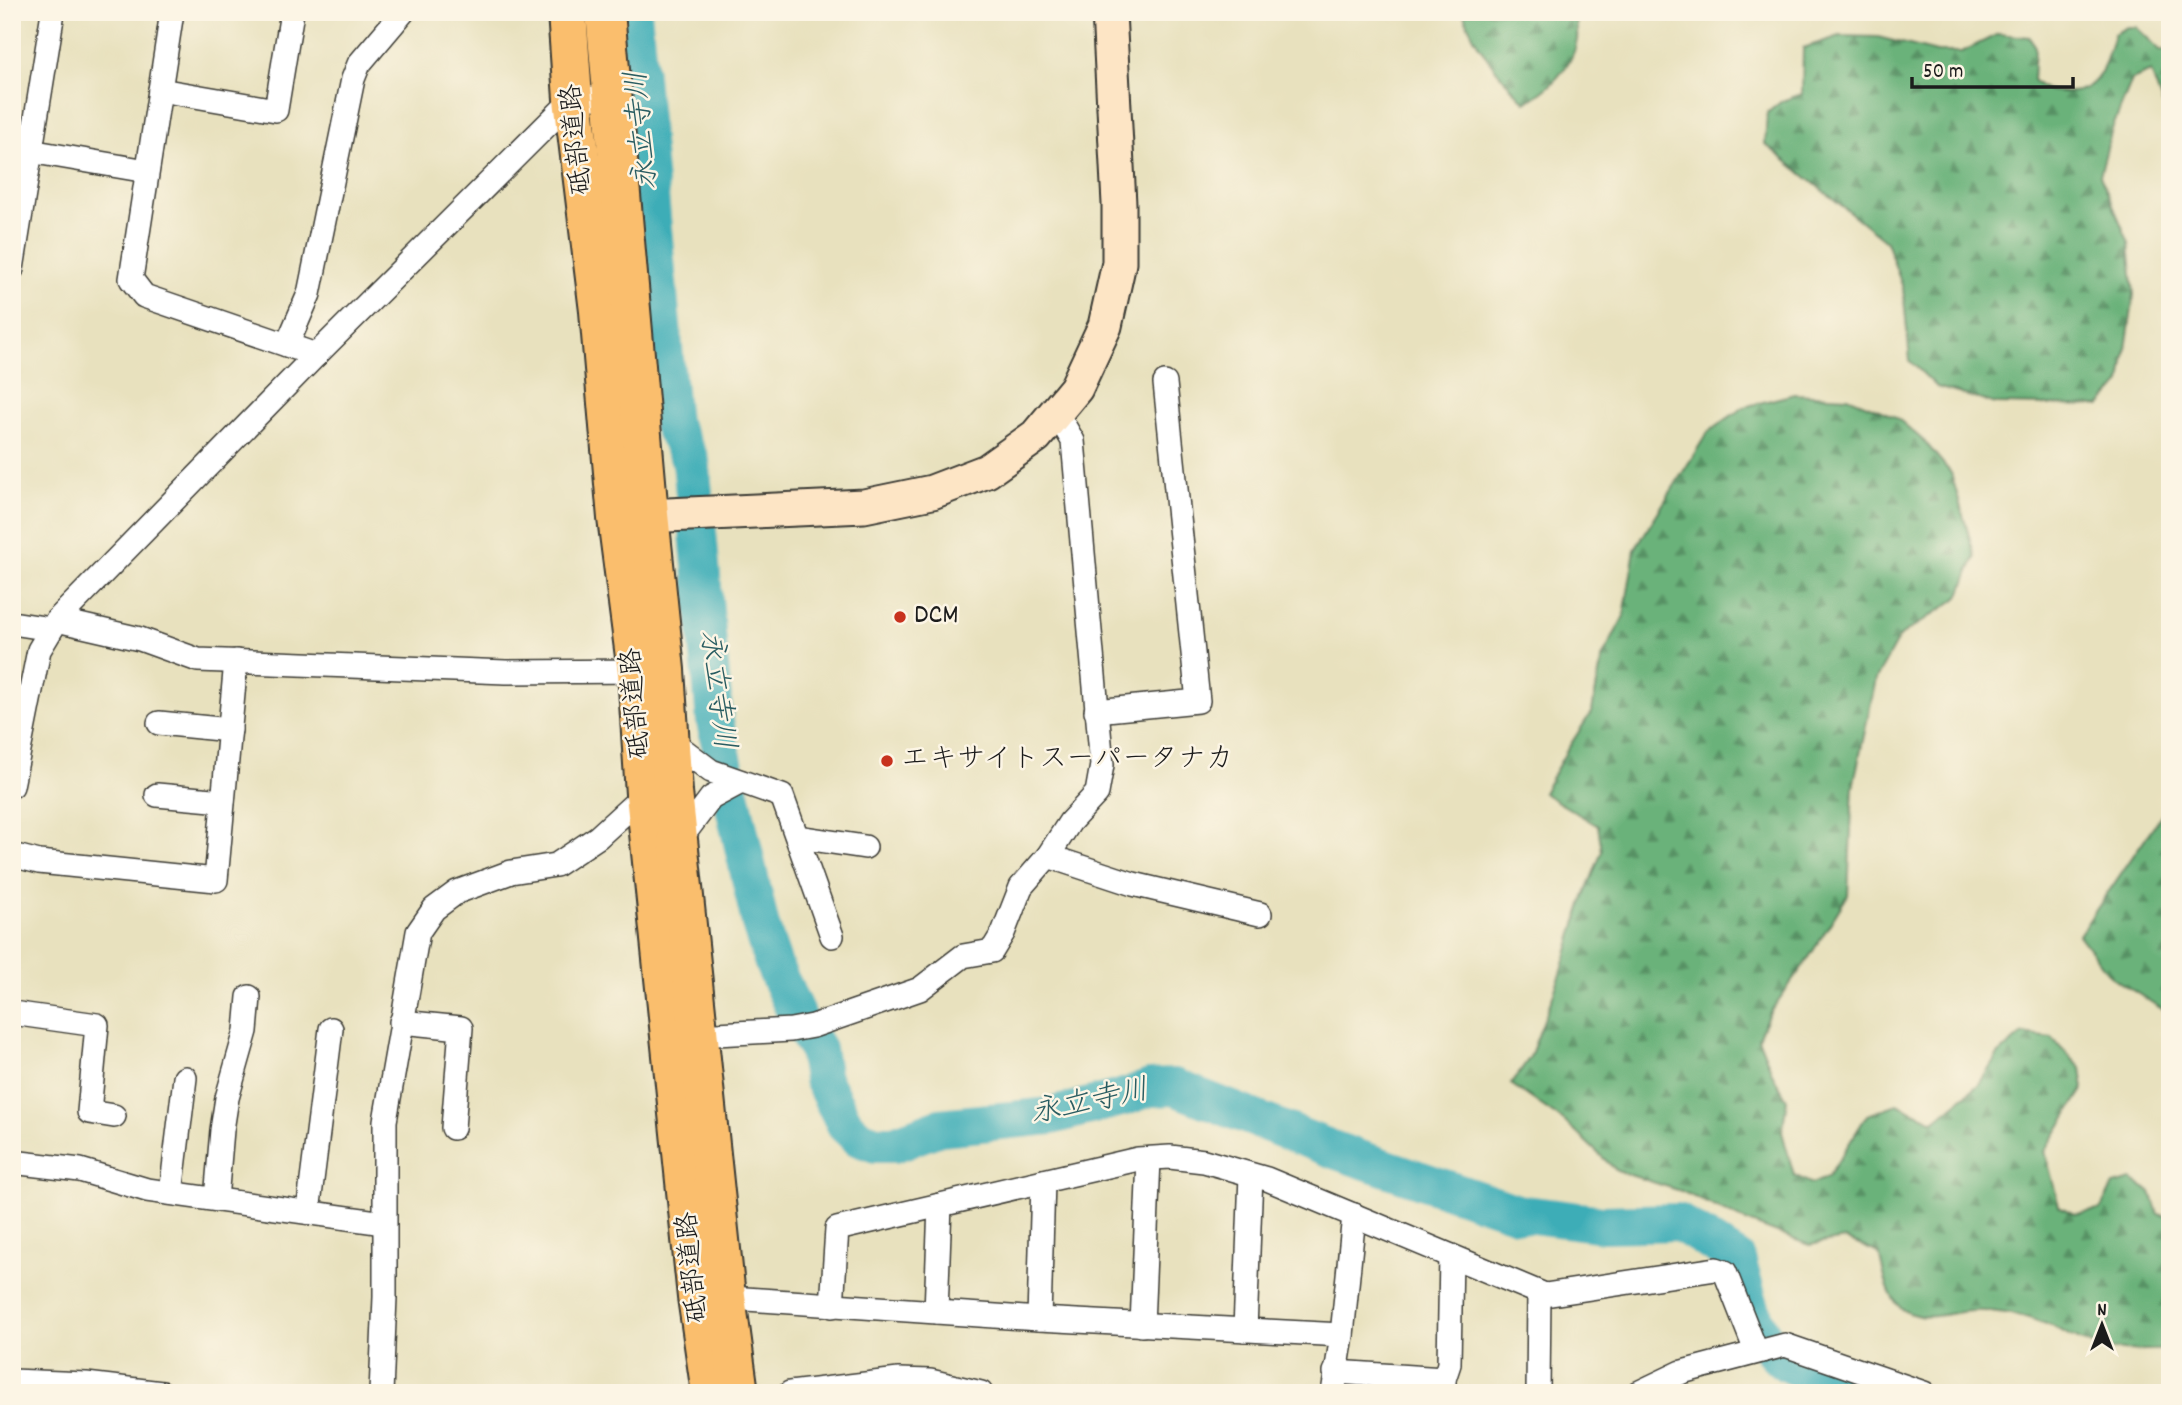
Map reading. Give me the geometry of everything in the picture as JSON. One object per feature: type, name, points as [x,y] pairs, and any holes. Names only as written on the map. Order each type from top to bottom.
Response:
[{"type":"highway","name":"砥部道路","points":[[567,12],[573,99],[599,311],[633,516],[651,671],[659,793],[712,1297],[739,1393]]},
{"type":"highway","name":"砥部道路","points":[[605,12],[613,97],[633,516]]},
{"type":"highway","name":"砥部道路","points":[[651,671],[670,740],[659,793],[678,842],[698,1035],[712,1297],[710,1393]]},
{"type":"street","points":[[12,269],[21,150],[53,12]]},
{"type":"street","points":[[173,12],[131,279],[144,296],[316,355]]},
{"type":"street","points":[[160,90],[276,110],[292,12]]},
{"type":"street","points":[[287,345],[309,294],[353,79],[359,64],[403,12]]},
{"type":"street","points":[[633,516],[864,506],[932,492],[987,471],[1036,436],[1076,388],[1105,326],[1119,262],[1119,204],[1108,12]]},
{"type":"street","points":[[12,786],[39,650],[54,624],[316,355],[573,99],[613,97]]},
{"type":"street","points":[[21,150],[147,171]]},
{"type":"street","points":[[1096,712],[1198,701],[1165,383]]},
{"type":"street","points":[[698,1035],[790,1030],[813,1026],[920,989],[963,956],[992,951],[1003,933],[1020,887],[1048,856],[1070,822],[1097,793],[1102,765],[1073,442],[1056,412]]},
{"type":"street","points":[[12,624],[54,624],[140,639],[198,660],[506,672],[651,671]]},
{"type":"street","points":[[12,855],[39,862],[216,880],[236,661]]},
{"type":"street","points":[[159,723],[230,730]]},
{"type":"street","points":[[670,740],[710,771],[782,796],[832,936]]},
{"type":"street","points":[[678,842],[710,798],[741,782]]},
{"type":"street","points":[[381,1393],[385,1297],[385,1121],[418,932],[434,909],[457,892],[511,872],[556,865],[659,793]]},
{"type":"street","points":[[157,795],[223,801]]},
{"type":"street","points":[[798,837],[865,847]]},
{"type":"street","points":[[1048,856],[1133,884],[1260,914]]},
{"type":"street","points":[[216,1199],[227,1098],[246,1031],[248,997]]},
{"type":"street","points":[[12,1013],[97,1025],[89,1112],[114,1116]]},
{"type":"street","points":[[401,1022],[461,1028],[453,1128]]},
{"type":"street","points":[[308,1212],[331,1029]]},
{"type":"street","points":[[171,1193],[183,1077]]},
{"type":"street","points":[[832,1306],[837,1229],[1043,1181],[1170,1157],[1203,1161],[1251,1175],[1545,1295],[1716,1269],[1725,1272],[1769,1349]]},
{"type":"street","points":[[1142,1325],[1149,1159]]},
{"type":"street","points":[[12,1162],[80,1170],[147,1190],[384,1223]]},
{"type":"street","points":[[1245,1331],[1251,1175]]},
{"type":"street","points":[[1039,1320],[1043,1181]]},
{"type":"street","points":[[936,1312],[940,1205]]},
{"type":"street","points":[[1354,1215],[1342,1335],[1334,1382],[1444,1386],[1449,1364],[1451,1256]]},
{"type":"street","points":[[1538,1393],[1539,1293]]},
{"type":"street","points":[[712,1297],[1039,1320],[1342,1335]]},
{"type":"street","points":[[1638,1393],[1682,1372],[1769,1349],[1924,1393]]},
{"type":"street","points":[[789,1393],[899,1380],[930,1381],[981,1393]]},
{"type":"street","points":[[12,1381],[86,1384],[162,1393]]},
{"type":"green space","points":[[1463,12],[1575,12],[1575,49],[1558,77],[1542,92],[1525,102],[1481,49]]},
{"type":"green space","points":[[2127,27],[2136,27],[2160,50],[2170,51],[2170,106],[2163,105],[2151,72],[2132,80],[2112,129],[2100,175],[2129,243],[2134,295],[2121,383],[2100,406],[1996,404],[1937,387],[1910,361],[1903,288],[1886,241],[1765,144],[1767,113],[1782,101],[1802,94],[1803,48],[1840,36],[1878,37],[1937,52],[1962,52],[1998,34],[2029,37],[2035,47],[2033,80],[2049,90],[2075,92],[2093,83],[2104,66],[2114,34]]},
{"type":"green space","points":[[1794,394],[1848,397],[1896,417],[1925,442],[1951,473],[1975,557],[1959,597],[1899,637],[1876,679],[1853,787],[1848,895],[1808,959],[1768,1015],[1758,1038],[1787,1100],[1782,1132],[1794,1175],[1812,1184],[1828,1177],[1867,1115],[1897,1104],[1934,1121],[1979,1084],[1998,1055],[2022,1034],[2052,1038],[2081,1068],[2084,1088],[2045,1151],[2059,1206],[2074,1214],[2100,1210],[2113,1185],[2132,1180],[2151,1192],[2158,1214],[2170,1217],[2170,1350],[2100,1347],[2037,1321],[2000,1312],[1965,1311],[1933,1316],[1909,1313],[1891,1295],[1879,1253],[1845,1239],[1809,1245],[1748,1222],[1681,1191],[1617,1171],[1564,1121],[1511,1084],[1530,1057],[1602,851],[1598,826],[1543,793],[1592,711],[1602,658],[1624,616],[1635,549],[1708,432],[1744,407]]},
{"type":"green space","points":[[2170,802],[2170,1014],[2110,976],[2079,935]]},
{"type":"waterway","name":"永立寺川","points":[[633,12],[671,423],[691,461],[694,494]]},
{"type":"waterway","name":"永立寺川","points":[[698,532],[715,722],[761,927],[774,966],[798,1018],[817,1049],[822,1079],[846,1126],[859,1138],[876,1144],[894,1144],[940,1127],[1051,1116],[1150,1088],[1174,1087],[1337,1151],[1517,1213],[1603,1224],[1678,1222],[1737,1259],[1753,1314],[1774,1352],[1790,1365],[1846,1386],[1851,1393]]},
{"type":"place","name":"DCM","points":[[900,617]]},
{"type":"place","name":"エキサイトスーパータナカ","points":[[887,761]]}]
